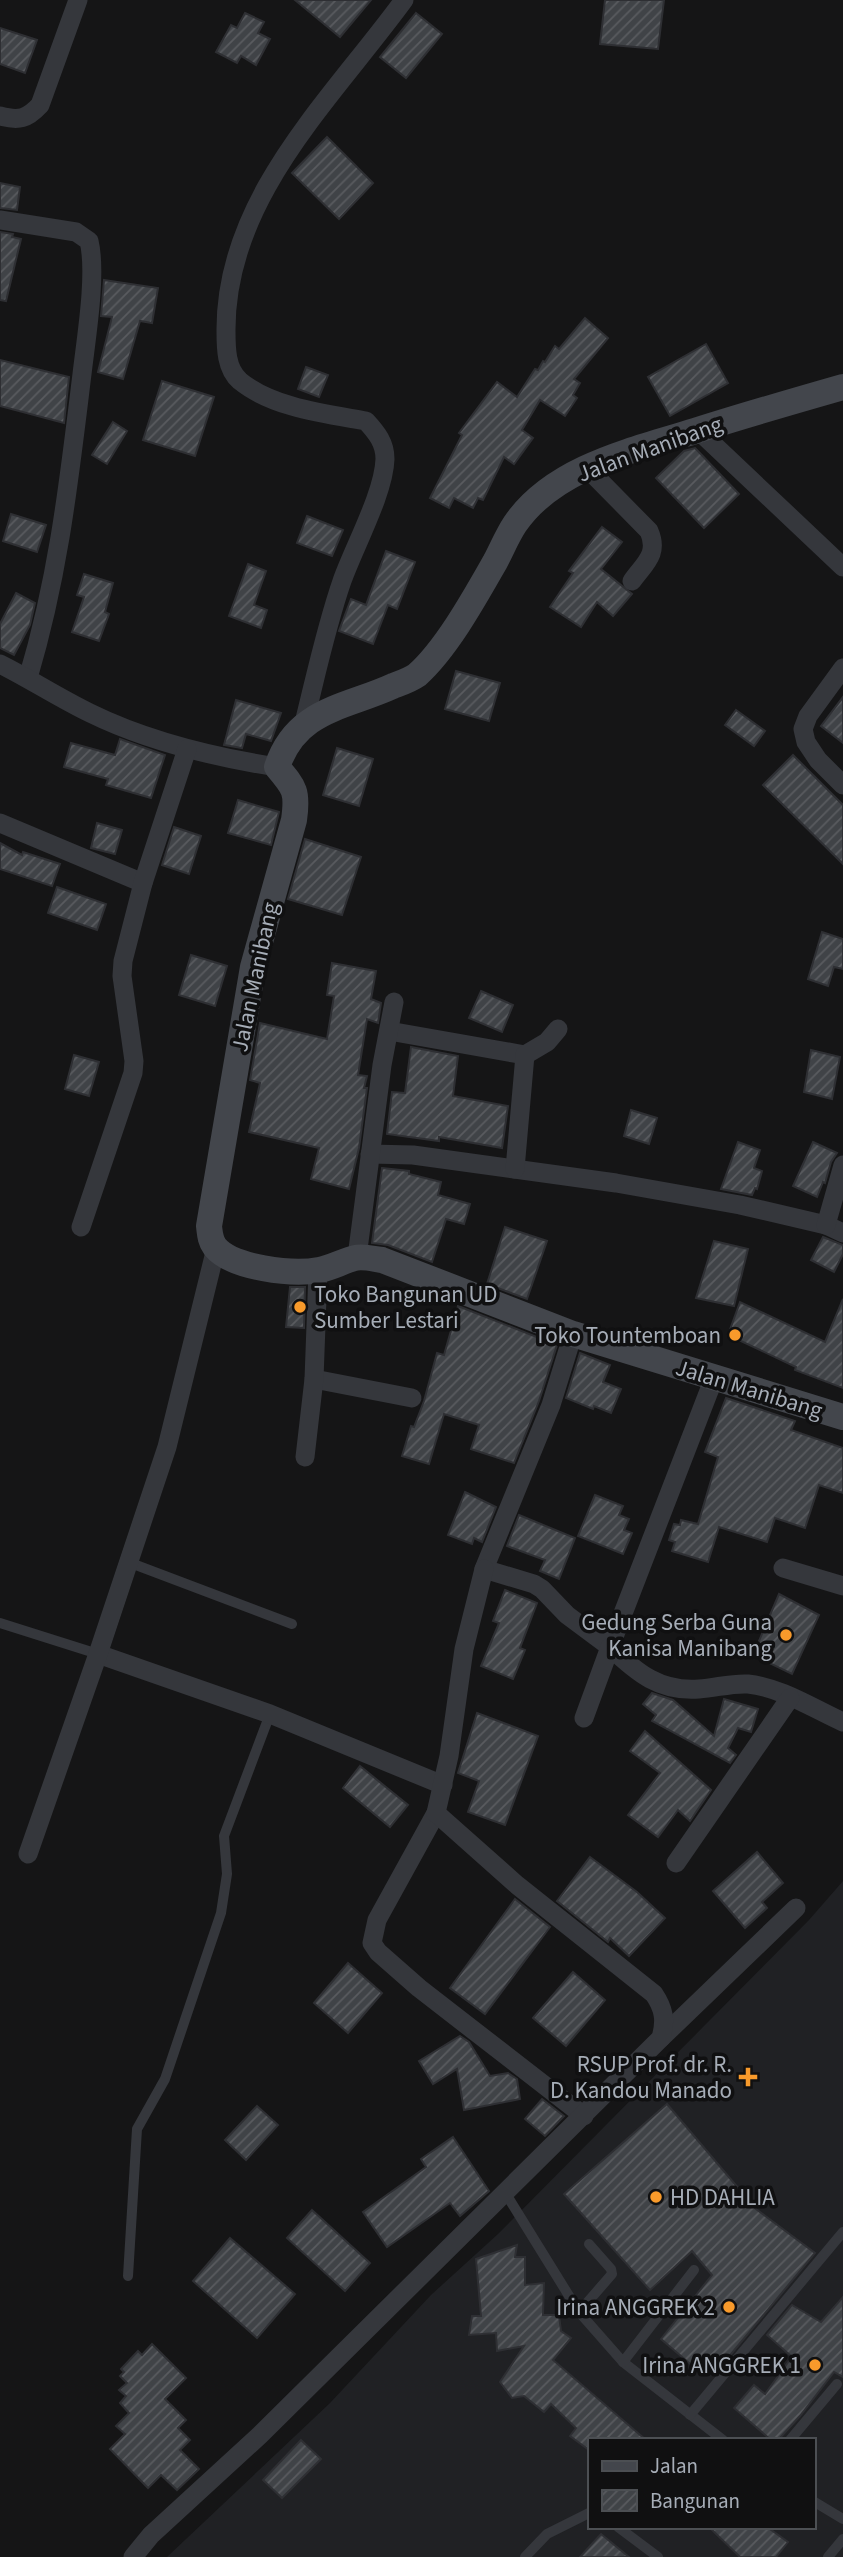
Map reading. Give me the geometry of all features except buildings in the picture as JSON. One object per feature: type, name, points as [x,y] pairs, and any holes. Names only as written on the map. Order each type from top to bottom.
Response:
[{"type":"street","points":[[0,116],[15,120],[29,117],[40,105],[78,0]]},
{"type":"street","points":[[2,669],[28,678],[91,714],[216,758],[277,767],[286,746],[304,723],[342,581],[380,481],[385,462],[384,446],[366,421],[294,407],[262,394],[239,380],[226,353],[228,296],[235,256],[250,217],[276,173],[316,111],[404,0]]},
{"type":"street","points":[[0,220],[76,232],[89,241],[92,253],[88,323],[65,520],[45,622],[28,678]]},
{"type":"street","name":"Jalan Manibang","points":[[304,723],[414,677],[438,653],[493,565],[515,524],[552,488],[587,468],[645,446],[764,408],[843,387]]},
{"type":"street","points":[[698,430],[843,567]]},
{"type":"street","points":[[587,468],[649,531],[653,553],[632,580]]},
{"type":"street","points":[[843,668],[808,716],[803,729],[806,742],[818,760],[843,785]]},
{"type":"street","points":[[81,1227],[134,1066],[122,969],[143,883],[187,749]]},
{"type":"street","name":"Jalan Manibang","points":[[277,767],[293,785],[297,798],[294,820],[253,967],[211,1213],[211,1238],[216,1248],[230,1258],[287,1272],[318,1270],[357,1257],[382,1260],[573,1334],[843,1417]]},
{"type":"street","points":[[0,823],[143,883]]},
{"type":"street","points":[[357,1257],[380,1076],[394,1002]]},
{"type":"street","points":[[389,1031],[524,1055],[547,1042],[558,1029]]},
{"type":"street","points":[[514,1169],[524,1055]]},
{"type":"street","points":[[370,1154],[413,1156],[616,1183],[740,1205],[834,1229],[843,1165]]},
{"type":"street","points":[[27,1854],[167,1447],[216,1248]]},
{"type":"street","points":[[305,1457],[314,1379],[318,1270]]},
{"type":"street","points":[[573,1334],[551,1405],[484,1569],[464,1648],[443,1785],[436,1813],[377,1920],[372,1943],[378,1952],[419,1988],[584,2116]]},
{"type":"street","points":[[584,1718],[714,1377]]},
{"type":"street","points":[[314,1379],[412,1398]]},
{"type":"street","points":[[783,1568],[843,1586]]},
{"type":"street","points":[[484,1569],[534,1584],[542,1589],[567,1615],[653,1683],[700,1689],[750,1684],[790,1698],[843,1723]]},
{"type":"street","points":[[98,1654],[270,1714],[443,1785]]},
{"type":"street","points":[[676,1863],[790,1698]]},
{"type":"street","points":[[436,1813],[517,1885],[654,1994],[662,2005],[664,2016],[661,2038]]},
{"type":"street","points":[[133,2557],[151,2535],[260,2435],[796,1908]]},
{"type":"lane","points":[[128,1562],[292,1624]]},
{"type":"lane","points":[[0,1623],[98,1654]]},
{"type":"lane","points":[[128,2276],[137,2129],[165,2079],[221,1913],[227,1874],[224,1836],[270,1714]]},
{"type":"lane","points":[[506,2194],[579,2312],[623,2362],[720,2438]]},
{"type":"lane","points":[[690,2415],[843,2232]]},
{"type":"lane","points":[[579,2312],[612,2274],[611,2269],[589,2244]]},
{"type":"lane","points":[[623,2362],[694,2270]]},
{"type":"lane","points":[[792,2438],[837,2384]]},
{"type":"lane","points":[[815,2502],[843,2519]]},
{"type":"lane","points":[[525,2557],[547,2534],[588,2514]]},
{"type":"lane","points":[[621,2529],[658,2557]]},
{"type":"lane","points":[[828,2557],[843,2539]]},
{"type":"shaded area","name":"RSUP Prof. dr. R. D. Kandou Manado","points":[[843,1881],[843,2557],[167,2557],[330,2403],[431,2295],[498,2234],[809,1920]]},
{"type":"place","name":"Toko Bangunan UD Sumber Lestari","points":[[300,1307]]},
{"type":"place","name":"Toko Tountemboan","points":[[735,1335]]},
{"type":"place","name":"Gedung Serba Guna Kanisa Manibang","points":[[786,1635]]},
{"type":"place","name":"RSUP Prof. dr. R. D. Kandou Manado","points":[[748,2077]]},
{"type":"place","name":"HD DAHLIA","points":[[656,2197]]},
{"type":"place","name":"Irina ANGGREK 2","points":[[729,2307]]},
{"type":"place","name":"Irina ANGGREK 1","points":[[815,2365]]}]
